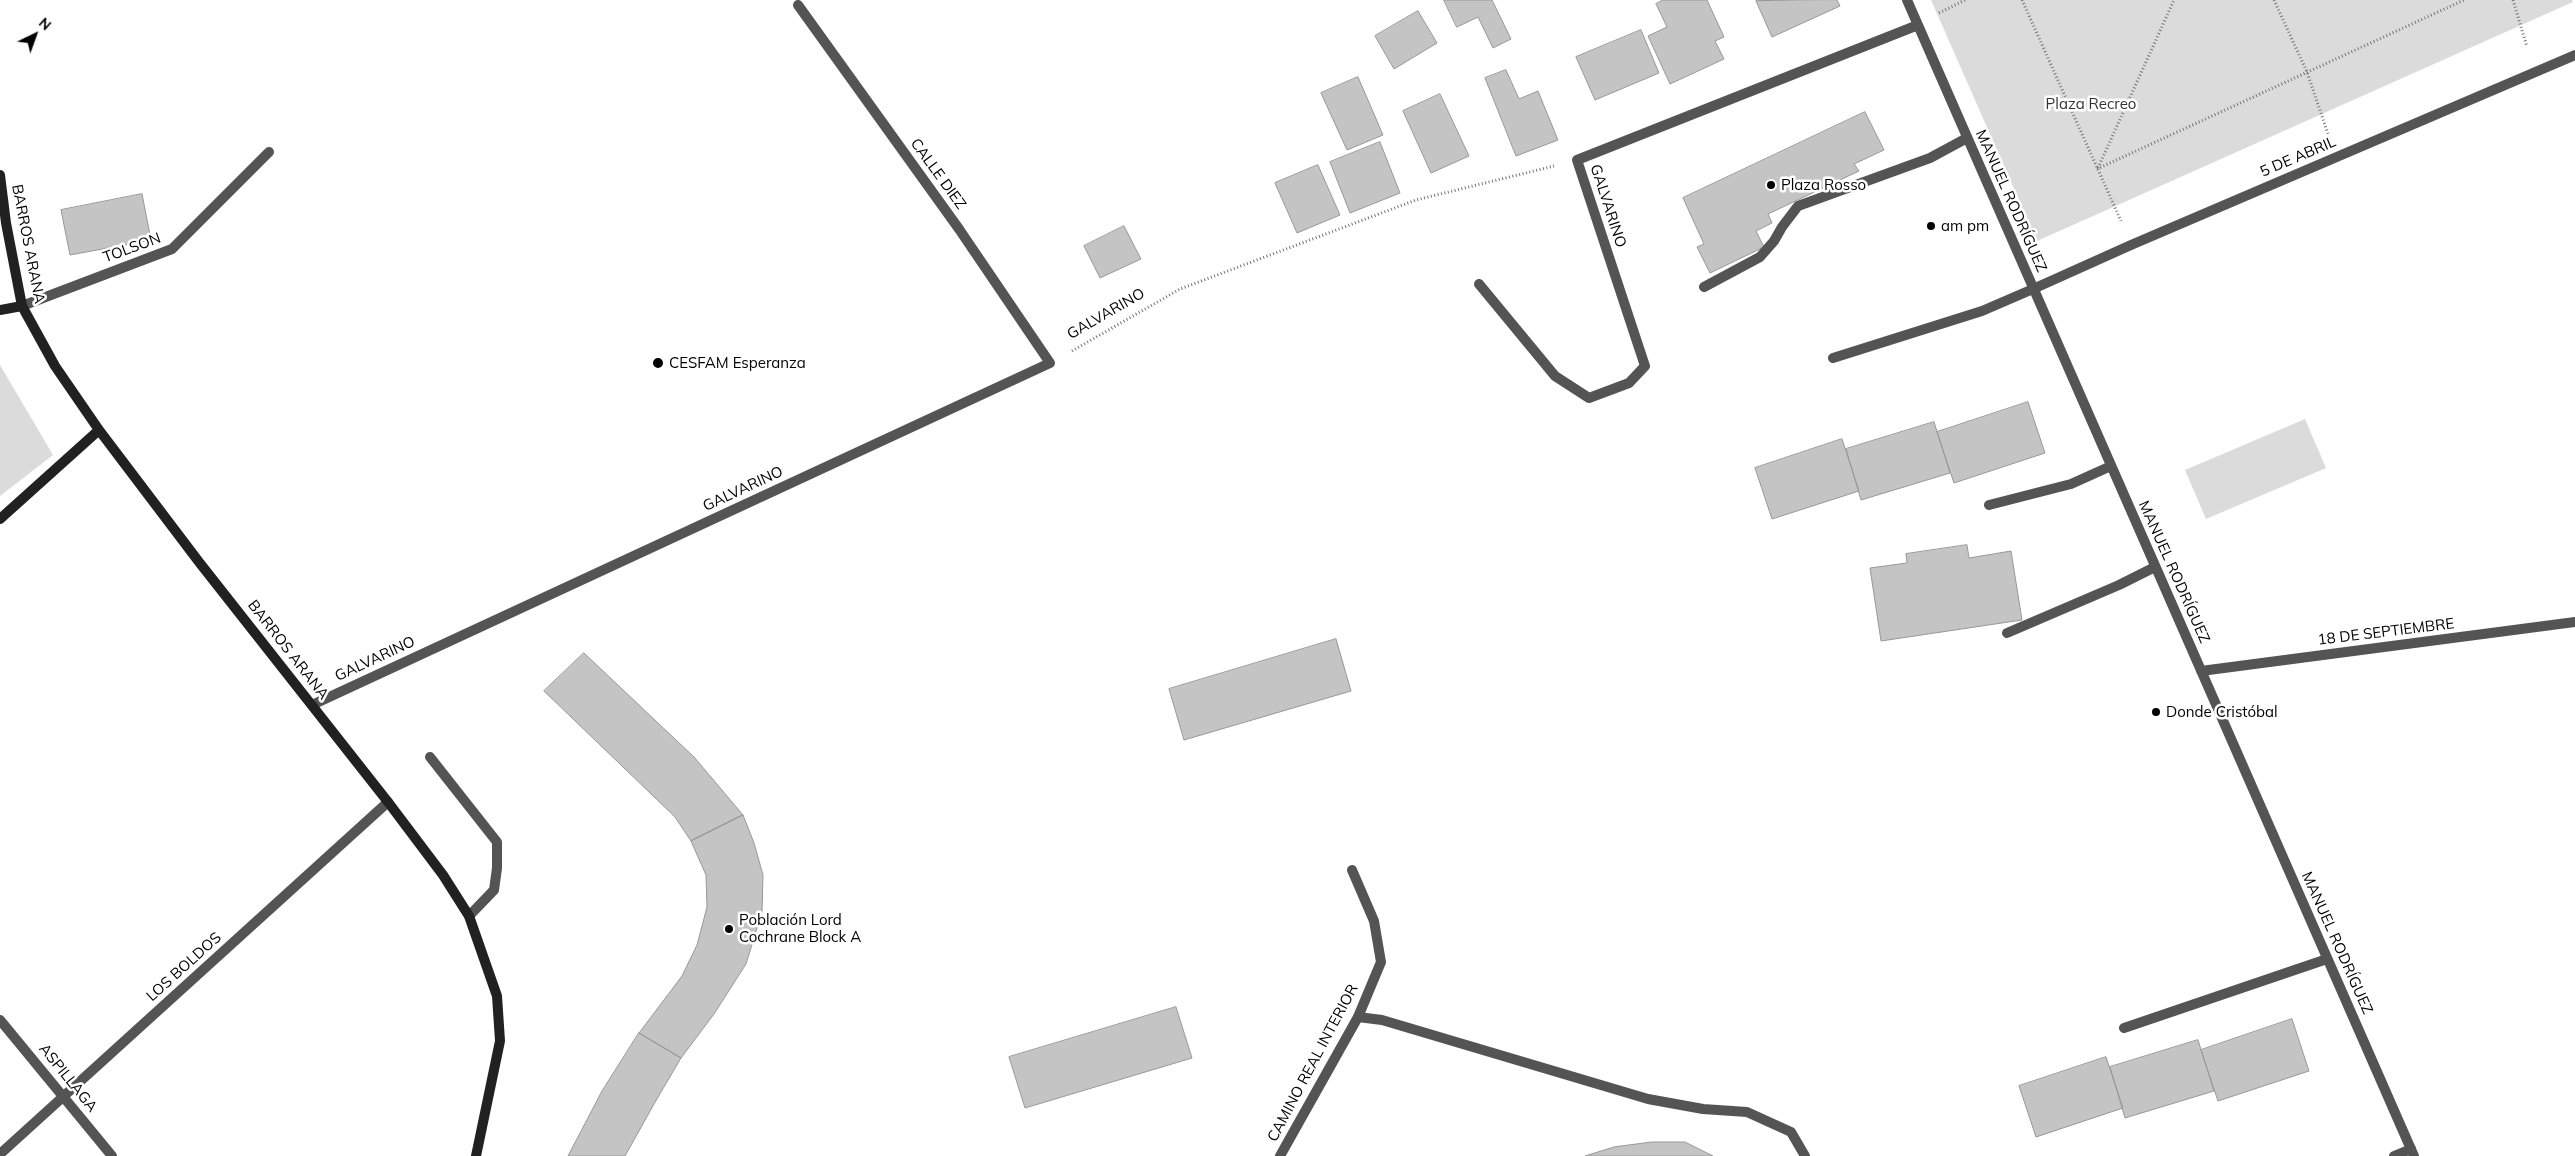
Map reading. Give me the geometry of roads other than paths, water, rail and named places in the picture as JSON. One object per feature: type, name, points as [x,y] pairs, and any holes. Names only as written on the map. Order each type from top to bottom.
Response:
[{"type":"street","name":"MANUEL RODRÍGUEZ","points":[[1907,0],[2412,1152]]},
{"type":"street","name":"CALLE DIEZ","points":[[798,5],[959,229],[1050,363]]},
{"type":"street","name":"GALVARINO","points":[[1479,284],[1555,376],[1589,398],[1629,383],[1645,366],[1577,160],[1918,25]]},
{"type":"street","name":"5 DE ABRIL","points":[[1833,358],[1982,311],[2131,245],[2575,55]]},
{"type":"street","points":[[1704,287],[1760,257],[1774,241],[1798,206],[1930,158],[1967,138]]},
{"type":"street","name":"TOLSON","points":[[0,310],[22,306],[172,249],[206,218],[270,152]]},
{"type":"street","name":"BARROS ARANA","points":[[0,175],[6,223],[22,306],[55,366],[99,430],[199,562],[388,802],[443,875],[470,916],[497,996],[500,1041],[476,1156]]},
{"type":"street","name":"GALVARINO","points":[[312,705],[1050,363]]},
{"type":"street","points":[[0,519],[99,430]]},
{"type":"street","points":[[1988,506],[2071,484],[2111,466]]},
{"type":"street","points":[[2007,633],[2118,586],[2155,567]]},
{"type":"street","name":"18 DE SEPTIEMBRE","points":[[2201,671],[2575,622]]},
{"type":"street","points":[[430,757],[497,842],[497,868],[494,890],[470,916]]},
{"type":"street","name":"LOS BOLDOS","points":[[0,1154],[388,802]]},
{"type":"street","name":"CAMINO REAL INTERIOR","points":[[1280,1156],[1358,1017],[1381,962],[1374,921],[1352,870]]},
{"type":"street","points":[[2124,1028],[2327,959]]},
{"type":"street","points":[[1358,1017],[1382,1020],[1648,1100],[1703,1109],[1747,1112],[1791,1132],[1805,1156]]},
{"type":"street","name":"ASPILLAGA","points":[[0,1020],[112,1156]]},
{"type":"street","points":[[2394,1156],[2412,1152]]},
{"type":"place","name":"Plaza Rosso","points":[[1771,185]]},
{"type":"place","name":"am pm","points":[[1931,226]]},
{"type":"place","name":"CESFAM Esperanza","points":[[658,363]]},
{"type":"place","name":"Donde Cristóbal","points":[[2156,712]]},
{"type":"place","name":"Población Lord Cochrane Block A","points":[[729,929]]},
{"type":"park label","name":"Plaza Recreo","points":[[2091,104]]}]
